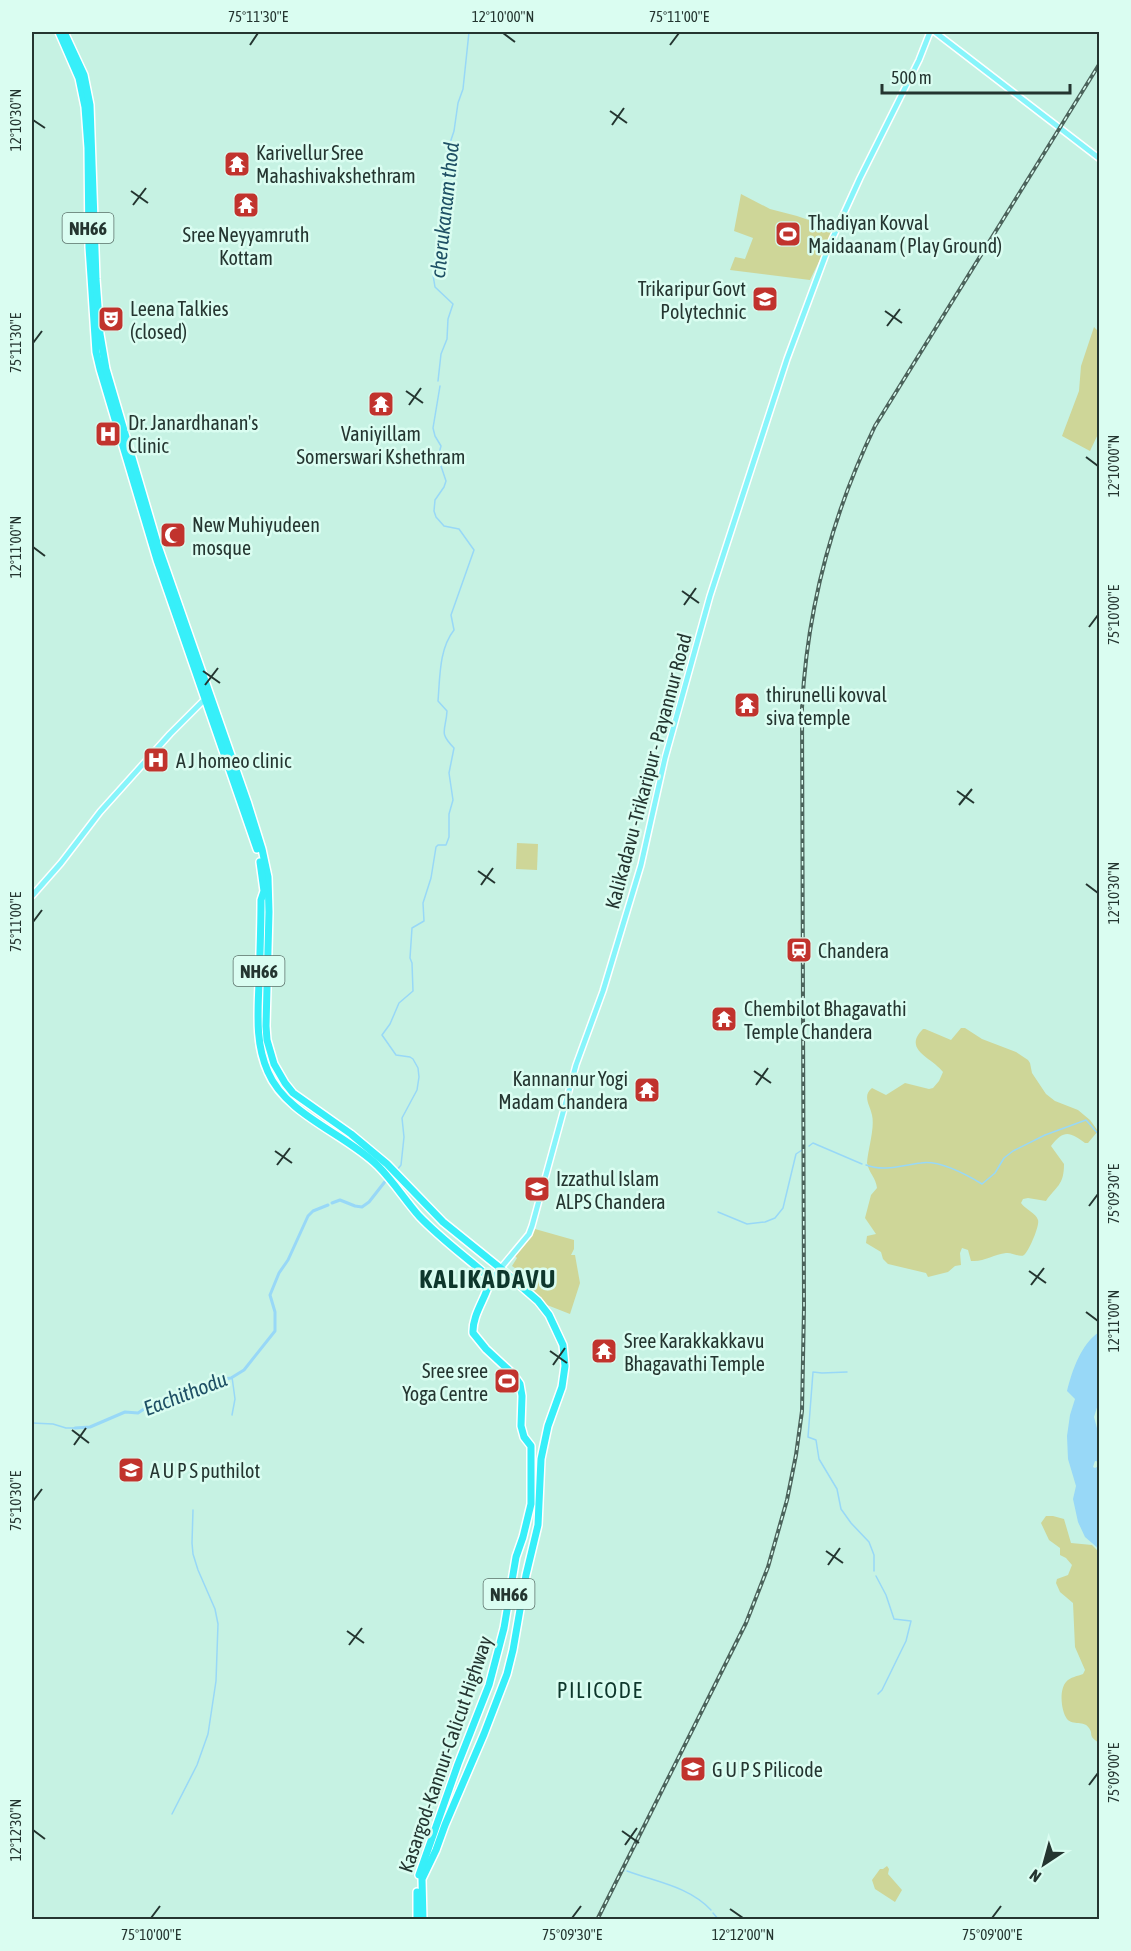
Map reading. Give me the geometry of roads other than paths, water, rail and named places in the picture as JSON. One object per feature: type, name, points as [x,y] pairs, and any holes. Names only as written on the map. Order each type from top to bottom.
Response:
[{"type":"highway","name":"Kasargod-Kannur-Calicut Highway","points":[[59,32],[75,58],[88,88],[102,352],[110,395]]},
{"type":"highway","name":"Kasargod-Kannur-Calicut Highway","points":[[64,32],[69,47]]},
{"type":"highway","name":"Kasargod-Kannur-Calicut Highway","points":[[75,58],[85,107],[88,148],[89,247],[96,351],[260,864],[264,891],[261,900],[257,1024],[268,1074],[285,1096],[299,1109],[378,1166],[419,1215],[484,1273],[489,1281],[488,1288],[474,1322],[473,1333],[520,1384],[521,1426],[524,1437],[531,1446],[531,1504],[516,1557],[504,1628],[489,1685],[422,1862],[418,1886],[417,1920]]},
{"type":"highway","name":"Kasargod-Kannur-Calicut Highway","points":[[208,704],[256,830],[268,878],[266,1026],[270,1054],[278,1073],[293,1093],[372,1151],[443,1222],[538,1301],[549,1315],[563,1345],[565,1366],[562,1387],[548,1426],[541,1459],[538,1525],[509,1666],[484,1734],[422,1879],[423,1920]]},
{"type":"main road","name":"Kalikadavu -Trikaripur - Payannur Road","points":[[489,1281],[529,1234],[532,1226],[576,1065],[603,991],[641,865],[665,758],[710,596],[789,353],[830,246],[860,178],[919,60],[930,32]]},
{"type":"main road","points":[[935,32],[1100,159]]},
{"type":"main road","points":[[32,896],[100,812],[194,709],[208,704]]},
{"type":"water","points":[[1099,1332],[1099,1401],[1094,1417],[1098,1432],[1100,1462],[1095,1461],[1093,1467],[1099,1466],[1099,1549],[1085,1537],[1078,1522],[1073,1499],[1076,1486],[1068,1459],[1067,1436],[1075,1399],[1067,1391],[1082,1351]]},
{"type":"waterway","name":"cherukanam thod","points":[[438,381],[441,354],[447,339],[448,319],[453,304],[435,287],[433,275],[441,222],[446,155],[463,89],[469,32]]},
{"type":"waterway","name":"cherukanam thod","points":[[397,1170],[401,1165],[404,1137],[402,1118],[417,1090],[419,1077],[418,1068],[413,1059],[396,1055],[382,1035],[390,1024],[399,1003],[413,991],[410,958],[412,928],[424,921],[423,903],[431,878],[436,847],[446,845],[449,837],[449,814],[453,800],[449,773],[454,748],[444,735],[447,711],[438,701],[440,673],[445,646],[454,630],[451,615],[474,550],[459,529],[444,526],[434,511],[435,500],[446,481],[438,457],[441,446],[433,428],[440,386]]},
{"type":"waterway","points":[[866,1165],[887,1168],[921,1163],[936,1164],[982,1184],[995,1173],[1004,1158],[1045,1135],[1086,1120],[1100,1136]]},
{"type":"waterway","points":[[809,1146],[813,1143],[862,1164]]},
{"type":"waterway","points":[[718,1212],[747,1224],[765,1222],[775,1218],[783,1208],[796,1154],[802,1150]]},
{"type":"waterway","name":"Eachithodu","points":[[332,1203],[340,1200],[362,1207],[369,1202],[387,1179]]},
{"type":"waterway","name":"Eachithodu","points":[[75,1428],[90,1427],[125,1412],[138,1413],[153,1403],[178,1399],[209,1386],[216,1380],[231,1378],[244,1370],[275,1331],[275,1312],[270,1295],[308,1216],[313,1211],[328,1205]]},
{"type":"waterway","points":[[847,1372],[813,1372],[808,1437],[816,1440],[819,1459],[837,1489],[841,1509],[869,1542],[874,1555],[874,1571]]},
{"type":"waterway","points":[[232,1377],[235,1399],[232,1415]]},
{"type":"waterway","points":[[32,1423],[75,1428]]},
{"type":"waterway","points":[[172,1814],[197,1765],[208,1734],[216,1681],[218,1624],[215,1609],[193,1554],[193,1510]]},
{"type":"waterway","points":[[876,1576],[886,1595],[894,1619],[911,1621],[906,1641],[878,1694]]},
{"type":"waterway","points":[[627,1871],[682,1890],[711,1910]]},
{"type":"waterway","points":[[713,1913],[719,1920]]},
{"type":"railway","points":[[597,1920],[746,1623],[768,1567],[787,1500],[796,1455],[802,1411],[804,1307],[802,708],[809,635],[824,564],[846,494],[875,426],[1100,63]]},
{"type":"place","name":"Karivellur Sree Mahashivakshethram","points":[[237,164]]},
{"type":"place","name":"Sree Neyyamruth Kottam","points":[[246,205]]},
{"type":"place","name":"Thadiyan Kovval Maidaanam ( Play Ground)","points":[[788,234]]},
{"type":"place","name":"Trikaripur Govt Polytechnic","points":[[765,299]]},
{"type":"place","name":"Leena Talkies (closed)","points":[[111,319]]},
{"type":"place","name":"Vaniyillam Somerswari Kshethram","points":[[381,404]]},
{"type":"place","name":"Dr. Janardhanan's Clinic","points":[[108,434]]},
{"type":"place","name":"New Muhiyudeen mosque","points":[[173,535]]},
{"type":"place","name":"thirunelli kovval siva temple","points":[[747,705]]},
{"type":"place","name":"A J homeo clinic","points":[[156,760]]},
{"type":"place","name":"Chandera","points":[[799,950]]},
{"type":"place","name":"Chembilot Bhagavathi Temple Chandera","points":[[724,1019]]},
{"type":"place","name":"Kannannur Yogi Madam Chandera","points":[[647,1090]]},
{"type":"place","name":"Izzathul Islam ALPS Chandera","points":[[537,1189]]},
{"type":"place","name":"Sree Karakkakkavu Bhagavathi Temple","points":[[604,1351]]},
{"type":"place","name":"Sree sree Yoga Centre","points":[[507,1381]]},
{"type":"place","name":"A U P S puthilot","points":[[131,1470]]},
{"type":"place","name":"G U P S Pilicode","points":[[693,1769]]},
{"type":"district","name":"KALIKADAVU","points":[[488,1279]]},
{"type":"district","name":"PILICODE","points":[[600,1690]]}]
